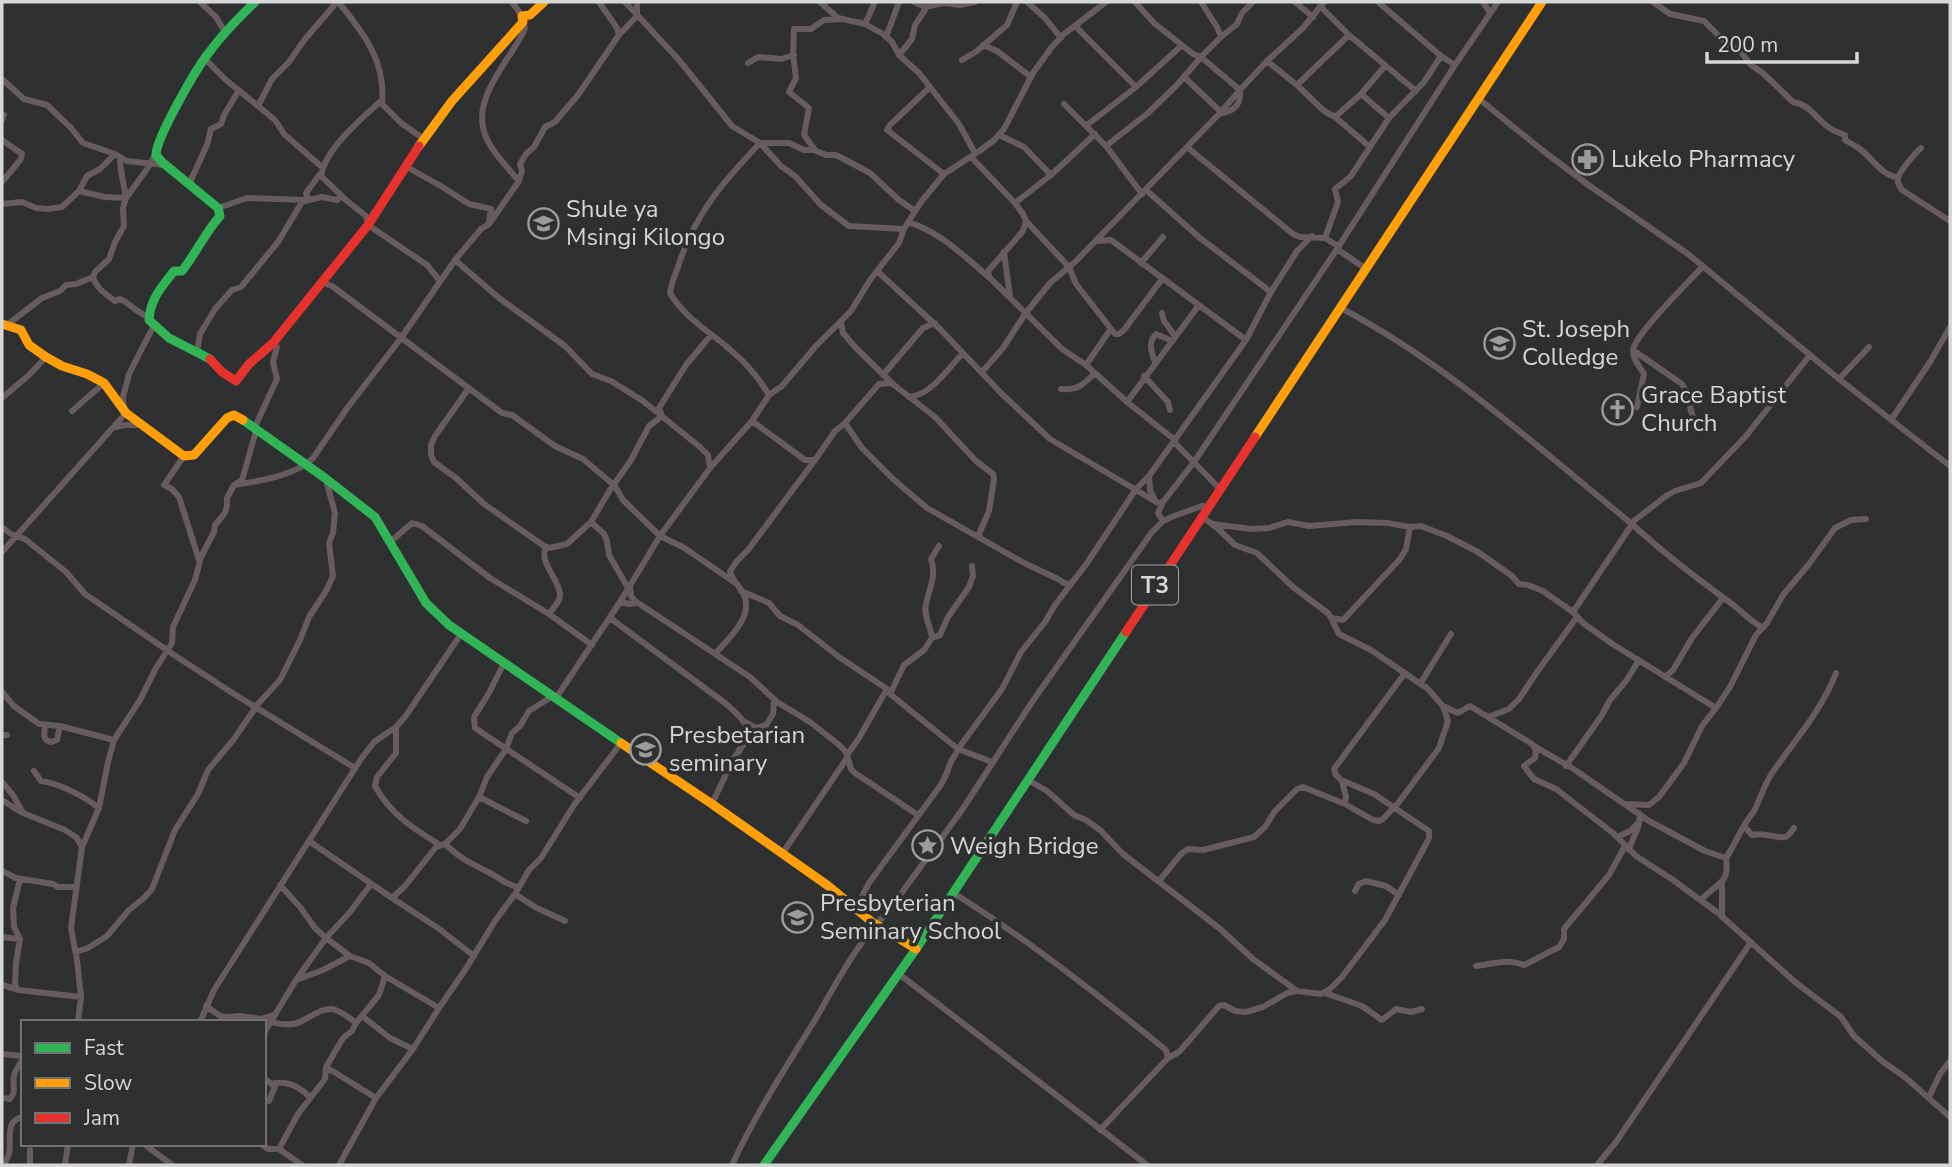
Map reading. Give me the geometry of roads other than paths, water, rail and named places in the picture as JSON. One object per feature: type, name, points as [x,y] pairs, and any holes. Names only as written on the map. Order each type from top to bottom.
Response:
[{"type":"main road","points":[[255,2],[225,32],[205,60],[168,122],[157,144],[156,153],[166,166],[218,208],[220,213],[195,254],[181,271],[174,271],[155,293],[151,305],[152,321],[169,338],[208,357],[222,372],[236,381],[273,343],[368,225],[405,166],[452,101],[523,19],[544,2]]},
{"type":"main road","name":"T3","points":[[764,1165],[916,949],[1542,2]]},
{"type":"main road","points":[[5,325],[21,330],[29,345],[46,357],[104,383],[125,411],[140,425],[184,456],[194,455],[226,419],[233,415],[306,464],[375,517],[426,603],[461,634],[712,804],[827,885],[855,910],[916,949]]},
{"type":"street","points":[[200,2],[216,17],[225,32]]},
{"type":"street","points":[[258,106],[272,79],[337,2],[366,36],[382,77],[382,104],[401,123],[424,139],[423,141]]},
{"type":"street","points":[[512,2],[523,19],[525,28],[495,78],[481,116],[487,140],[519,181]]},
{"type":"street","points":[[599,2],[619,35]]},
{"type":"street","points":[[625,2],[699,84],[732,126],[760,143],[821,205],[849,226],[904,229]]},
{"type":"street","points":[[234,485],[285,474],[313,458],[455,260],[481,229],[489,225],[519,181],[522,171],[520,164],[526,154],[545,127],[555,122],[578,95],[619,35],[637,16],[637,2]]},
{"type":"street","points":[[820,2],[841,19]]},
{"type":"street","points":[[865,24],[875,2]]},
{"type":"street","points":[[886,37],[899,2]]},
{"type":"street","points":[[914,2],[925,6],[975,2]]},
{"type":"street","points":[[962,60],[977,51],[1007,24],[1017,2]]},
{"type":"street","points":[[1027,2],[1045,18],[1060,38]]},
{"type":"street","points":[[392,898],[436,847],[443,845],[460,829],[479,797],[487,777],[506,749],[511,735],[530,711],[555,697],[610,618],[660,536],[710,468],[752,421],[769,395],[782,386],[855,306],[870,280],[899,243],[914,212],[944,174],[999,135],[1012,116],[1038,64],[1060,38],[1106,2]]},
{"type":"street","points":[[1135,2],[1181,46],[1201,57],[1240,90]]},
{"type":"street","points":[[1201,2],[1221,37]]},
{"type":"street","points":[[1106,146],[1148,114],[1201,57],[1237,24],[1242,13],[1253,2]]},
{"type":"street","points":[[1295,2],[1313,17]]},
{"type":"street","points":[[1378,2],[1455,65]]},
{"type":"street","points":[[1483,2],[1490,13]]},
{"type":"street","points":[[1163,521],[1158,513],[1163,502],[1194,462],[1498,2]]},
{"type":"street","points":[[1653,2],[1670,14],[1704,21],[1793,102],[1809,109],[1826,126],[1845,135],[1845,140],[1860,149],[1892,177],[1898,177]]},
{"type":"street","points":[[982,372],[1003,348],[1050,282],[1069,267],[1220,113],[1236,107],[1240,100],[1240,90],[1313,17],[1322,4],[1349,35],[1416,91]]},
{"type":"street","points":[[900,55],[913,37],[915,25],[925,6]]},
{"type":"street","points":[[792,144],[804,135],[809,108],[789,92],[796,79],[794,31],[796,28],[811,29],[824,20],[841,19],[865,24],[892,42],[900,55],[919,73],[959,124],[973,155],[1015,203],[1026,221],[1069,267],[1075,282],[1110,330],[1116,335],[1121,333],[1162,279]]},
{"type":"street","points":[[1075,26],[1136,87]]},
{"type":"street","points":[[1297,85],[1349,35]]},
{"type":"street","points":[[983,45],[997,51],[1031,77]]},
{"type":"street","points":[[1087,125],[1136,87],[1181,46]]},
{"type":"street","points":[[748,63],[758,57],[781,59],[794,55]]},
{"type":"street","points":[[1325,238],[1338,202],[1335,188],[1351,176],[1389,118],[1416,91],[1441,56]]},
{"type":"street","points":[[205,60],[277,122],[284,134],[322,171]]},
{"type":"street","points":[[1267,61],[1370,147]]},
{"type":"street","points":[[1335,117],[1385,66]]},
{"type":"street","points":[[1184,77],[1220,113]]},
{"type":"street","points":[[2,79],[24,99],[46,104],[83,143],[127,161],[166,166]]},
{"type":"street","points":[[929,88],[887,130],[944,174]]},
{"type":"street","points":[[191,186],[211,129],[221,124],[239,90]]},
{"type":"street","points":[[1361,93],[1389,118]]},
{"type":"street","points":[[1479,99],[1587,184],[1703,266],[1839,379],[1950,466]]},
{"type":"street","points":[[309,200],[306,193],[335,148],[382,100]]},
{"type":"street","points":[[1065,104],[1106,146],[1144,192],[1271,292]]},
{"type":"street","points":[[1015,203],[1051,175],[1095,134]]},
{"type":"street","points":[[804,135],[816,150]]},
{"type":"street","points":[[999,135],[1021,145],[1051,175]]},
{"type":"street","points":[[2,140],[22,154],[2,182]]},
{"type":"street","points":[[760,143],[782,142],[837,156],[864,170],[914,212],[923,227]]},
{"type":"street","points":[[760,143],[722,185],[693,226],[670,289],[682,311],[757,375],[769,395]]},
{"type":"street","points":[[1187,147],[1293,234],[1300,237],[1325,238],[1366,269]]},
{"type":"street","points":[[1922,148],[1898,177],[1898,183],[1902,190],[1950,221]]},
{"type":"street","points":[[125,198],[156,153]]},
{"type":"street","points":[[2,204],[22,202],[39,208],[57,209],[79,191],[87,176],[118,156]]},
{"type":"street","points":[[5,325],[42,298],[60,291],[66,285],[93,277],[109,259],[124,226],[124,183],[118,156]]},
{"type":"street","points":[[405,166],[469,204],[491,209],[489,225]]},
{"type":"street","points":[[322,171],[321,177],[366,216],[368,225],[427,265],[440,281]]},
{"type":"street","points":[[79,191],[125,198]]},
{"type":"street","points":[[197,352],[200,334],[219,304],[232,290],[241,287],[283,236],[302,202],[322,197],[337,200],[342,196]]},
{"type":"street","points":[[218,208],[247,198],[309,200]]},
{"type":"street","points":[[990,278],[989,270],[1023,231],[1026,221]]},
{"type":"street","points":[[908,222],[923,227],[940,238],[990,278],[1062,349],[1095,373],[1174,441],[1219,488]]},
{"type":"street","points":[[1107,228],[1111,240],[1246,340]]},
{"type":"street","points":[[855,910],[869,883],[947,775],[958,749],[1002,689],[1020,654],[1045,622],[1066,583],[1087,563],[1136,489],[1149,476],[1246,340],[1271,292],[1297,251],[1312,236]]},
{"type":"street","points":[[1141,263],[1163,237]]},
{"type":"street","points":[[1095,241],[1111,240]]},
{"type":"street","points":[[1004,251],[1010,298]]},
{"type":"street","points":[[455,260],[499,298],[565,346],[592,373],[611,381],[662,416],[708,455],[710,468]]},
{"type":"street","points":[[1637,407],[1644,374],[1633,350],[1642,332],[1703,266]]},
{"type":"street","points":[[877,271],[934,323],[1050,439],[1158,503],[1163,502]]},
{"type":"street","points":[[2,552],[114,428],[125,411],[123,397],[129,374],[152,321],[120,299],[112,299],[97,286],[93,277]]},
{"type":"street","points":[[321,282],[332,286],[502,413],[512,415],[555,446],[583,459],[615,486],[623,500],[660,536],[682,547],[734,582]]},
{"type":"street","points":[[1127,402],[1199,305]]},
{"type":"street","points":[[1339,307],[1375,326],[1461,384],[1654,544],[1763,628]]},
{"type":"street","points":[[1162,313],[1174,339]]},
{"type":"street","points":[[841,322],[843,333],[855,347],[892,383],[940,422],[975,461],[994,476],[989,511],[980,537]]},
{"type":"street","points":[[715,654],[743,620],[746,600],[734,582],[730,571],[732,566],[748,550],[835,431],[879,384],[883,373],[923,328],[934,323]]},
{"type":"street","points":[[1891,420],[1950,327]]},
{"type":"street","points":[[1086,366],[1110,330]]},
{"type":"street","points":[[662,416],[659,408],[666,396],[686,365],[711,335]]},
{"type":"street","points":[[1155,362],[1150,344],[1154,335],[1174,339]]},
{"type":"street","points":[[78,1020],[81,996],[71,928],[82,847],[99,808],[114,740],[172,643],[173,627],[195,580],[215,525],[225,513],[227,498],[234,485],[242,480],[255,430],[277,379],[273,362],[277,347],[273,343]]},
{"type":"street","points":[[1839,379],[1869,347]]},
{"type":"street","points":[[1633,350],[1682,384],[1695,421]]},
{"type":"street","points":[[909,397],[921,395],[946,373],[963,353]]},
{"type":"street","points":[[1488,717],[1509,709],[1520,699],[1632,524],[1666,496],[1702,483],[1746,436],[1810,355]]},
{"type":"street","points":[[2,398],[46,357]]},
{"type":"street","points":[[1061,389],[1079,387],[1095,373]]},
{"type":"street","points":[[1144,376],[1168,401],[1170,410]]},
{"type":"street","points":[[72,411],[104,383]]},
{"type":"street","points":[[879,384],[892,383]]},
{"type":"street","points":[[469,388],[435,436],[431,445],[434,462],[456,478],[477,499],[547,547]]},
{"type":"street","points":[[549,614],[560,595],[543,552],[547,547],[567,544],[592,522],[649,426],[662,416]]},
{"type":"street","points":[[752,421],[805,460],[808,469]]},
{"type":"street","points":[[845,423],[862,448],[927,508],[1024,563],[1066,583]]},
{"type":"street","points":[[114,428],[140,425]]},
{"type":"street","points":[[184,456],[164,485],[173,489],[179,497],[199,563]]},
{"type":"street","points":[[805,460],[815,460]]},
{"type":"street","points":[[1149,476],[1150,490],[1155,499]]},
{"type":"street","points":[[76,952],[107,936],[152,889],[175,830],[198,794],[208,770],[279,680],[309,617],[333,576],[330,543],[335,513],[326,478]]},
{"type":"street","points":[[732,1165],[781,1075],[851,960],[962,810],[1104,598],[1163,521],[1188,510],[1208,506]]},
{"type":"street","points":[[1202,516],[1235,545],[1257,553],[1331,618],[1341,621],[1400,559],[1406,549],[1410,527]]},
{"type":"street","points":[[1625,804],[1648,805],[1659,797],[1684,763],[1702,726],[1730,687],[1756,635],[1783,595],[1835,528],[1851,520],[1866,519]]},
{"type":"street","points":[[592,522],[604,534],[610,555],[629,586],[631,596],[638,603],[750,677],[774,700],[810,722],[838,744],[847,757],[850,769],[918,815]]},
{"type":"street","points":[[1212,524],[1251,529],[1269,528],[1288,522],[1316,526],[1357,522],[1421,526],[1436,531],[1499,566],[1519,584],[1540,589],[1614,645],[1716,708]]},
{"type":"street","points":[[390,542],[412,523],[418,524],[490,578],[549,614],[592,645]]},
{"type":"street","points":[[2,527],[50,558],[85,594],[227,690],[355,768]]},
{"type":"street","points":[[932,638],[926,606],[934,578],[931,559],[939,546]]},
{"type":"street","points":[[782,854],[904,665],[924,650],[932,638],[940,635],[948,617],[969,587],[973,576],[972,566]]},
{"type":"street","points":[[741,591],[769,603],[780,616],[798,625],[889,691],[958,749],[992,762]]},
{"type":"street","points":[[1665,677],[1673,670],[1692,638],[1723,598]]},
{"type":"street","points":[[620,602],[638,603]]},
{"type":"street","points":[[610,618],[725,704],[745,723],[759,728],[766,725]]},
{"type":"street","points":[[1159,881],[1188,849],[1203,850],[1254,837],[1260,833],[1275,811],[1297,789],[1304,788],[1345,804],[1370,819],[1384,820],[1439,748],[1448,721],[1443,706],[1432,692],[1363,645],[1339,634],[1331,618]]},
{"type":"street","points":[[201,1020],[214,990],[355,768],[374,742],[396,727],[411,710],[461,634]]},
{"type":"street","points":[[1420,684],[1451,634]]},
{"type":"street","points":[[1566,766],[1639,660]]},
{"type":"street","points":[[504,663],[474,720],[475,727],[580,798]]},
{"type":"street","points":[[1325,993],[1338,982],[1377,933],[1430,834],[1426,828],[1394,807],[1364,789],[1342,781],[1336,775],[1335,766],[1405,673]]},
{"type":"street","points":[[1722,917],[1722,883],[1728,869],[1726,858],[1755,810],[1759,796],[1772,774],[1805,728],[1836,673]]},
{"type":"street","points":[[3,694],[33,721],[114,740]]},
{"type":"street","points":[[739,750],[754,735],[762,732],[773,714],[774,700]]},
{"type":"street","points":[[1443,706],[1458,713],[1470,706],[1513,731],[1649,821],[1705,851],[1726,858]]},
{"type":"street","points":[[773,714],[781,710],[790,711]]},
{"type":"street","points":[[712,804],[733,759],[746,741],[745,723]]},
{"type":"street","points":[[44,725],[44,739],[51,742],[57,740],[60,726]]},
{"type":"street","points":[[396,727],[396,753],[377,777],[375,786],[387,805],[468,863],[509,885],[519,887]]},
{"type":"street","points":[[339,1165],[376,1098],[414,1049],[528,870],[541,858],[580,798],[621,743]]},
{"type":"street","points":[[1534,746],[1535,758],[1525,765],[1526,770],[1538,781],[1561,792],[1627,848],[1702,900],[1795,982],[1841,1017],[1854,1035],[1882,1061],[1906,1078],[1950,1117]]},
{"type":"street","points":[[34,771],[41,781],[54,783],[99,808]]},
{"type":"street","points":[[1028,780],[1047,791],[1074,815],[1100,830],[1124,854],[1219,928],[1253,959],[1297,991]]},
{"type":"street","points":[[1342,781],[1345,804]]},
{"type":"street","points":[[2,782],[23,813]]},
{"type":"street","points":[[479,797],[526,821]]},
{"type":"street","points":[[2,800],[23,813],[65,830],[77,838],[82,847]]},
{"type":"street","points":[[1476,966],[1504,961],[1524,965],[1559,947],[1564,939],[1564,929],[1609,875],[1627,848],[1640,822],[1639,813]]},
{"type":"street","points":[[1617,837],[1640,822]]},
{"type":"street","points":[[1744,826],[1752,835],[1763,833],[1783,838],[1794,828]]},
{"type":"street","points":[[309,841],[438,928],[474,956]]},
{"type":"street","points":[[2,871],[20,879],[58,887],[76,887]]},
{"type":"street","points":[[19,990],[15,986],[20,939],[14,927],[13,908],[20,879]]},
{"type":"street","points":[[1355,891],[1359,884],[1366,881],[1390,888],[1399,895]]},
{"type":"street","points":[[1702,900],[1714,887],[1722,883]]},
{"type":"street","points":[[266,1030],[296,980],[326,938],[371,884]]},
{"type":"street","points":[[280,885],[326,938],[350,956],[369,963],[385,976],[439,1007]]},
{"type":"street","points":[[952,892],[995,919],[1099,997],[1166,1050],[1168,1058]]},
{"type":"street","points":[[515,894],[565,921]]},
{"type":"street","points":[[2,937],[20,939]]},
{"type":"street","points":[[1597,1165],[1616,1142],[1751,942]]},
{"type":"street","points":[[296,980],[350,956]]},
{"type":"street","points":[[899,974],[1147,1165]]},
{"type":"street","points":[[279,1149],[298,1114],[325,1079],[326,1067],[343,1038],[352,1031],[379,995],[385,976]]},
{"type":"street","points":[[2,985],[19,990],[81,996]]},
{"type":"street","points":[[1100,1130],[1168,1058],[1179,1052],[1221,1005],[1246,1012],[1297,991],[1325,993],[1362,1006],[1382,1020],[1396,1009],[1411,1012],[1422,1009]]},
{"type":"street","points":[[206,1006],[220,1016],[261,1019],[276,1014]]},
{"type":"street","points":[[266,1022],[271,1024],[299,1023],[328,1008],[344,1013],[356,1023]]},
{"type":"street","points":[[362,1016],[381,1032],[414,1049]]},
{"type":"street","points":[[2,1098],[10,1099],[15,1092],[15,1074],[6,1055]]},
{"type":"street","points":[[1929,1097],[1950,1061]]},
{"type":"street","points":[[15,1074],[21,1062]]},
{"type":"street","points":[[326,1067],[376,1098]]},
{"type":"street","points":[[266,1080],[275,1088],[269,1101]]},
{"type":"street","points":[[271,1084],[288,1082],[310,1097]]},
{"type":"street","points":[[4,1165],[9,1153],[12,1122],[21,1117]]},
{"type":"street","points":[[129,1165],[133,1146]]},
{"type":"street","points":[[147,1146],[172,1165]]},
{"type":"street","points":[[264,1146],[268,1149],[279,1149],[302,1165]]},
{"type":"street","points":[[30,1150],[30,1165]]},
{"type":"street","points":[[55,1165],[65,1162]]},
{"type":"place","name":"Lukelo Pharmacy","points":[[1588,159]]},
{"type":"place","name":"Shule ya Msingi Kilongo","points":[[543,223]]},
{"type":"place","name":"St. Joseph Colledge","points":[[1499,343]]},
{"type":"place","name":"Grace Baptist Church","points":[[1618,409]]},
{"type":"place","name":"Presbetarian seminary","points":[[646,749]]},
{"type":"place","name":"Weigh Bridge","points":[[927,846]]},
{"type":"place","name":"Presbyterian Seminary School","points":[[797,917]]}]
